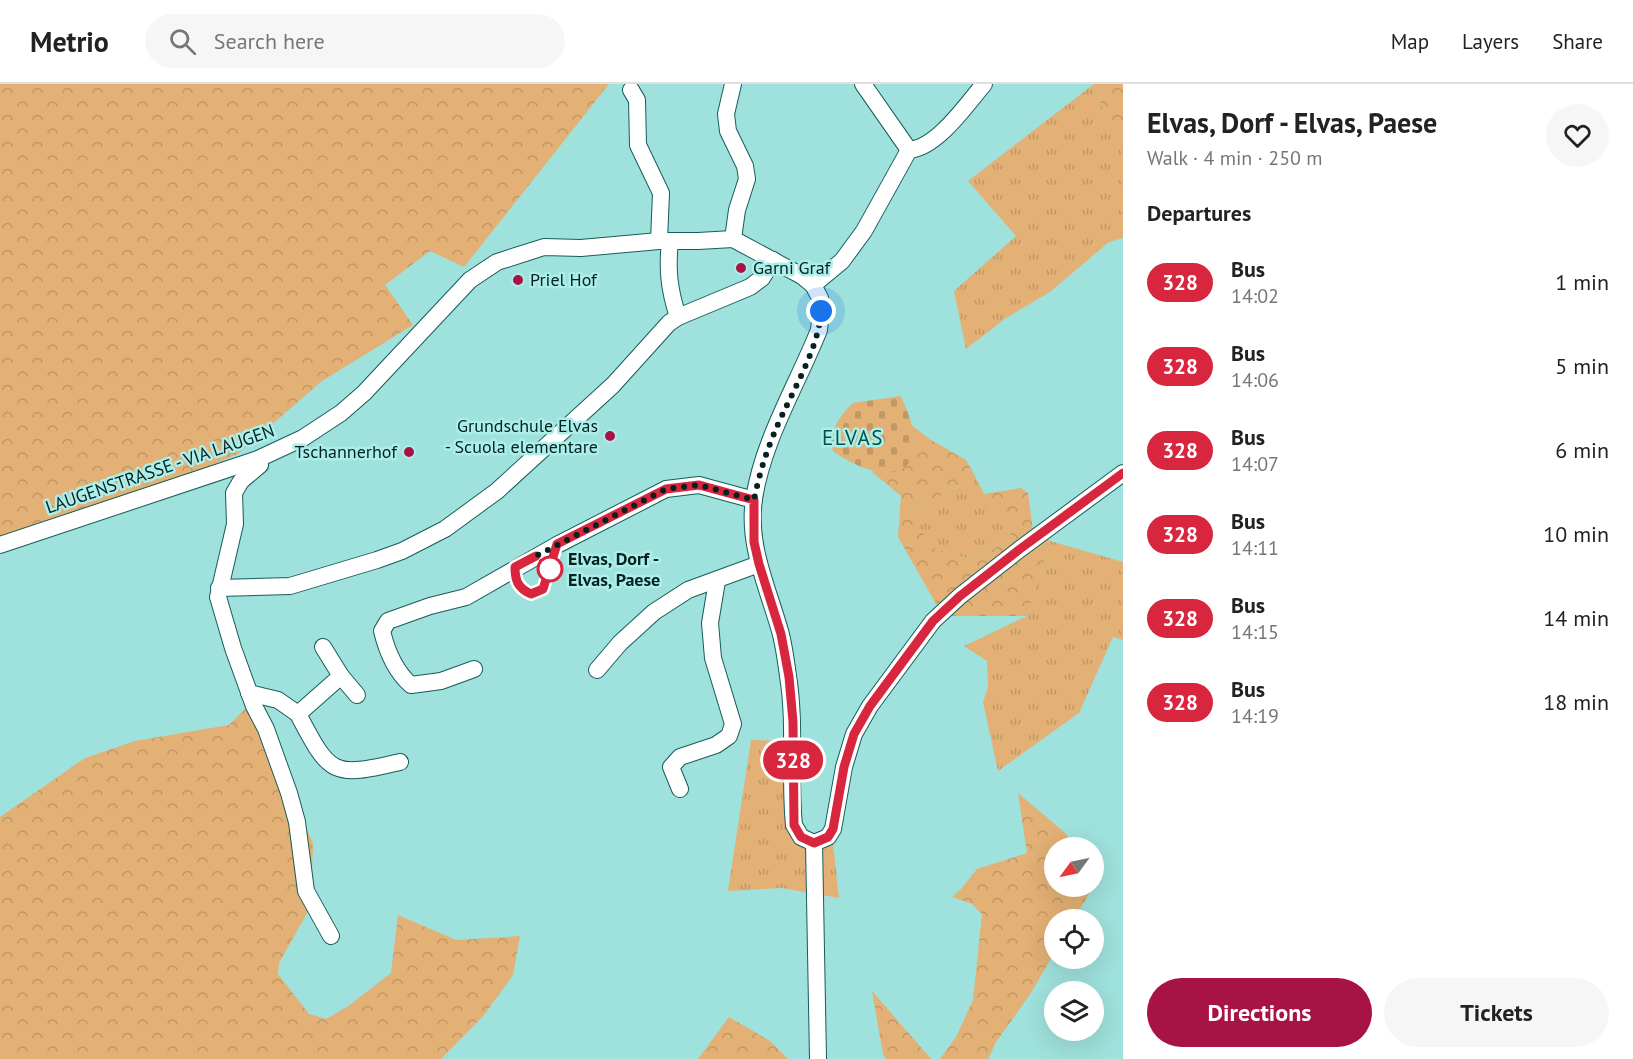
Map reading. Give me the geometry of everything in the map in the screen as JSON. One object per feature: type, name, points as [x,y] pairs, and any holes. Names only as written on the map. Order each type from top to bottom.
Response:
[{"type":"street","points":[[733,84],[726,114],[728,131],[745,166],[747,179],[737,210],[733,238],[802,276],[813,285],[820,298],[819,330],[772,440],[761,469],[754,500],[754,542],[781,634],[789,677],[793,722],[794,825],[801,837],[814,843],[828,837],[833,829],[844,767],[854,734],[870,706],[933,621],[1011,555],[1123,473]]},
{"type":"street","points":[[862,84],[909,150]]},
{"type":"street","points":[[909,150],[916,149],[939,135],[984,84]]},
{"type":"street","points":[[631,90],[637,100],[638,145],[661,193],[668,282],[678,317]]},
{"type":"street","points":[[813,285],[842,261],[864,231],[909,150]]},
{"type":"street","name":"LAUGENSTRASSE - VIA LAUGEN","points":[[0,545],[258,459],[303,438],[341,413],[364,393],[470,280],[497,262],[544,247],[581,248],[733,238]]},
{"type":"street","points":[[219,588],[290,586],[394,554],[445,529],[497,491],[613,385],[669,323],[678,317],[750,287],[762,278],[773,260]]},
{"type":"street","points":[[258,459],[260,465],[241,481],[234,493],[235,524],[219,588],[221,609],[249,693],[266,729],[297,822],[306,891],[331,936]]},
{"type":"street","points":[[219,472],[234,493]]},
{"type":"street","points":[[474,669],[441,681],[411,686],[401,676],[386,647],[382,631],[388,621],[430,606],[466,597],[525,561],[666,489],[699,485],[754,500]]},
{"type":"street","points":[[597,670],[620,643],[654,612],[688,590],[759,564]]},
{"type":"street","points":[[680,789],[671,767],[680,757],[716,745],[729,736],[733,724],[713,658],[710,623],[717,581]]},
{"type":"street","points":[[323,647],[341,676],[357,695]]},
{"type":"street","points":[[298,714],[341,676]]},
{"type":"street","points":[[249,693],[278,700],[298,714],[322,759],[340,770],[363,770],[400,762]]},
{"type":"street","points":[[814,843],[818,1059]]},
{"type":"green space","points":[[0,84],[609,84],[464,267],[430,251],[385,285],[413,325],[322,381],[238,454],[0,553]]},
{"type":"green space","points":[[1094,84],[1097,84],[1104,117],[1123,137],[1123,238],[1109,242],[1050,292],[1006,318],[966,349],[954,291],[1016,236],[968,181]]},
{"type":"green space","points":[[1097,84],[1123,84],[1123,137],[1104,117]]},
{"type":"green space","points":[[901,396],[915,440],[913,455],[907,465],[898,471],[875,471],[851,462],[833,451],[833,432],[853,403]]},
{"type":"green space","points":[[911,425],[931,440],[966,460],[976,478],[912,510],[930,547],[972,560],[1013,539],[984,494],[1021,488],[1028,493],[1033,531],[1050,541],[1027,616],[943,616],[898,537],[901,496],[871,471],[894,472],[915,442]]},
{"type":"green space","points":[[976,478],[1013,539],[972,560],[930,547],[912,510]]},
{"type":"green space","points":[[1050,541],[1123,562],[1123,640],[1113,637],[1079,713],[998,771],[983,702],[988,687],[987,661],[964,646],[1027,616]]},
{"type":"green space","points":[[249,705],[313,843],[311,906],[279,963],[278,974],[309,1014],[326,1019],[347,1007],[391,973],[398,915],[456,940],[520,936],[513,975],[484,1015],[441,1059],[0,1059],[0,817],[85,758],[135,741],[229,725]]},
{"type":"green space","points":[[751,740],[795,741],[799,826],[810,835],[833,844],[839,898],[782,888],[728,891]]},
{"type":"green space","points":[[1018,793],[1068,837],[1044,837],[1044,897],[1087,897],[1080,909],[1044,909],[1045,969],[1031,993],[996,1042],[988,1059],[940,1059],[956,1037],[973,1000],[982,914],[972,904],[952,897],[977,869],[1027,853]]},
{"type":"green space","points":[[872,991],[931,1059],[886,1059],[883,1054]]},
{"type":"green space","points":[[729,1017],[770,1041],[788,1059],[698,1059]]},
{"type":"bus line","name":"328","points":[[536,556],[515,567],[517,584],[531,594],[543,589],[557,544],[666,489],[699,485],[754,500],[754,542],[781,634],[789,677],[793,722],[794,825],[801,837],[814,843],[828,837],[833,829],[844,767],[854,734],[870,706],[933,621],[960,596],[1020,549],[1123,473]]},
{"type":"place","name":"Garni Graf","points":[[741,268]]},
{"type":"place","name":"Priel Hof","points":[[518,280]]},
{"type":"place","name":"Grundschule Elvas - Scuola elementare","points":[[610,436]]},
{"type":"place","name":"Tschannerhof","points":[[409,452]]},
{"type":"place","name":"Elvas, Dorf - Elvas, Paese","points":[[550,569]]},
{"type":"district","name":"ELVAS","points":[[853,438]]},
{"type":"route","points":[[550,569],[536,556],[666,489],[699,485],[754,500],[761,469],[775,430],[819,330],[821,311]]}]
